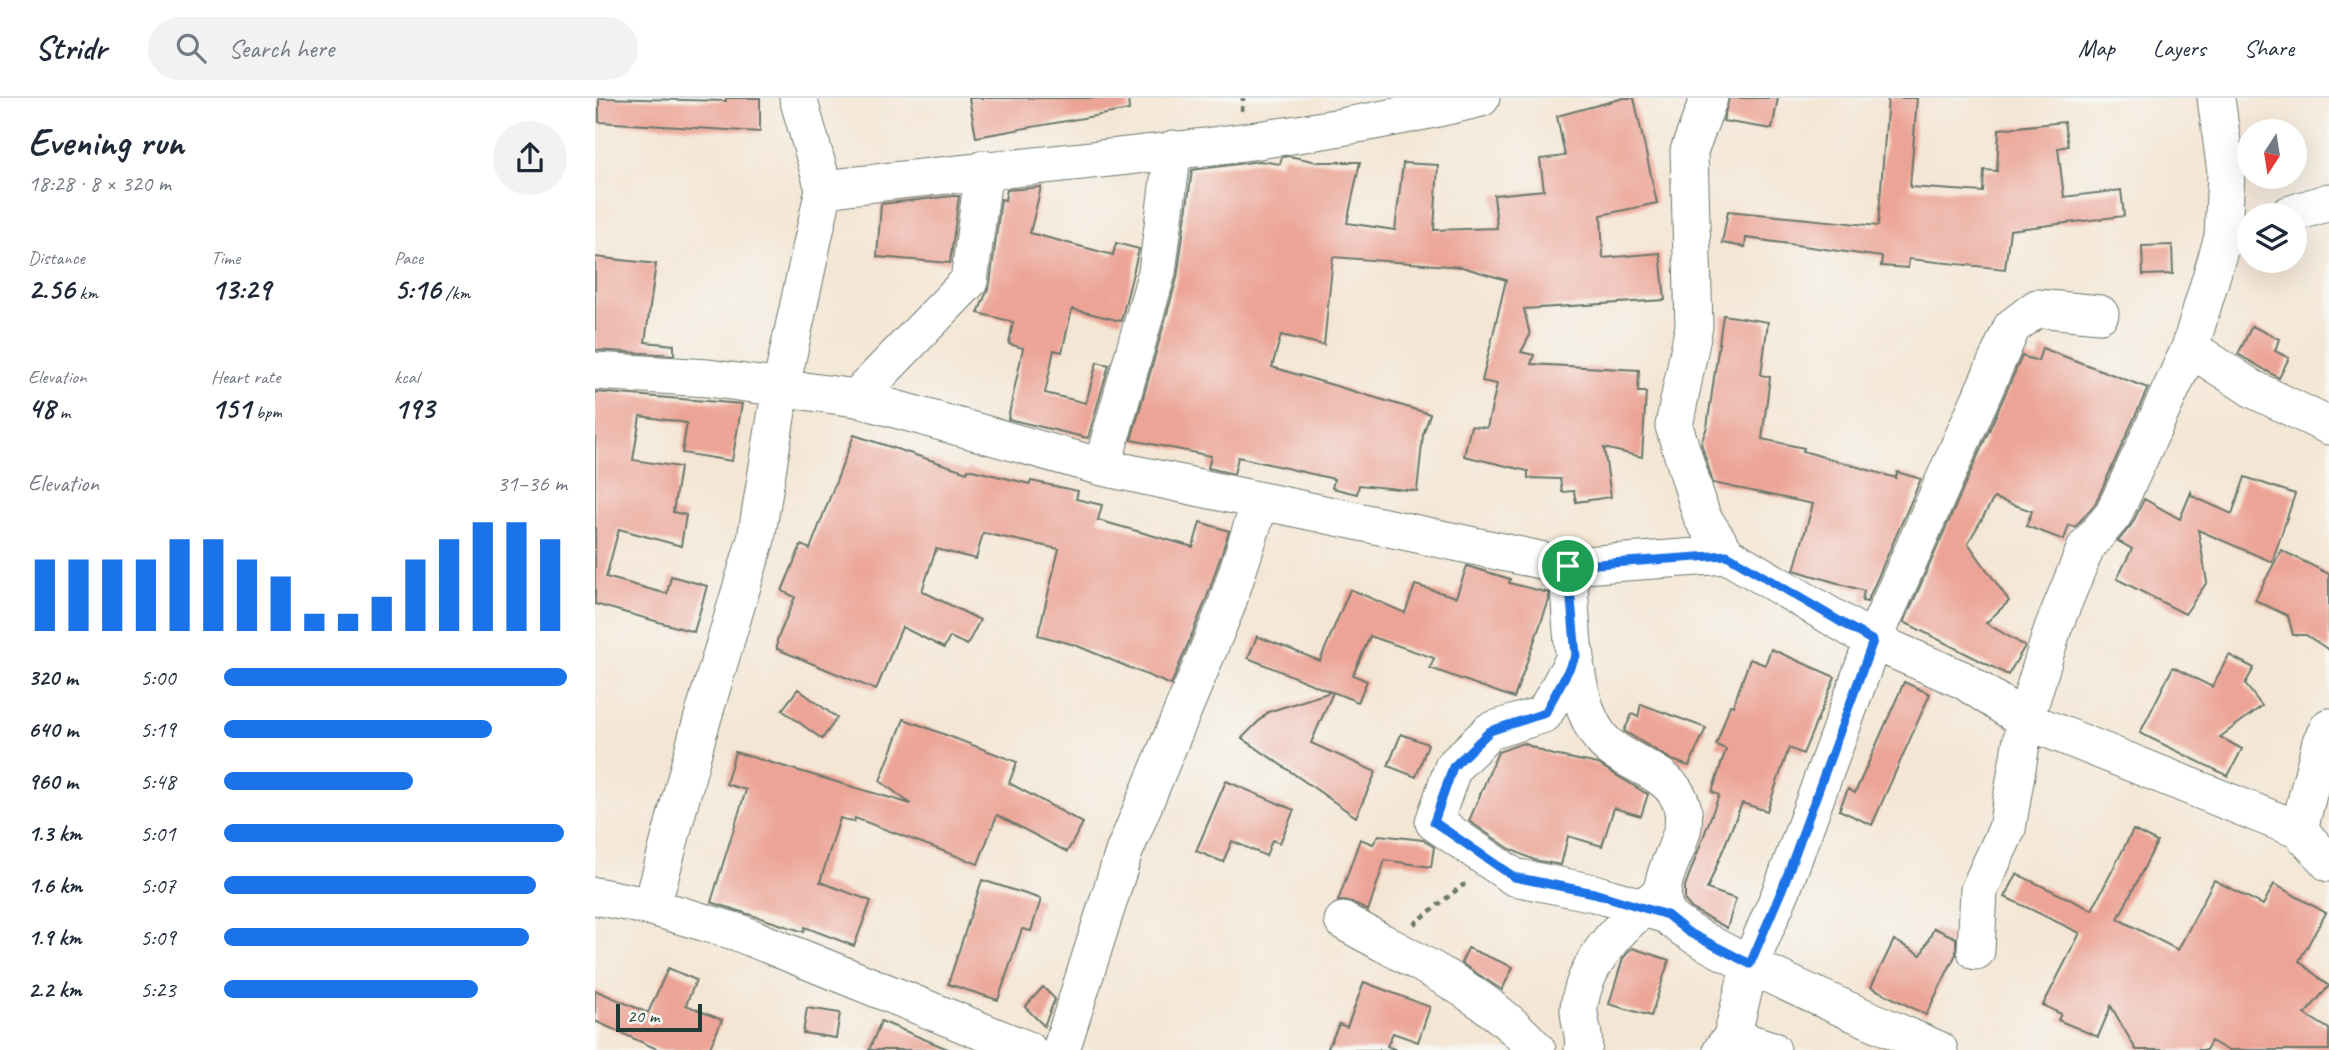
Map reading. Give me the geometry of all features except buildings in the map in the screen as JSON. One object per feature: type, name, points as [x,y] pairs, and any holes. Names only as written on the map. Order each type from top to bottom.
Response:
[{"type":"street","points":[[652,907],[697,737],[756,539],[781,387],[824,189],[797,98]]},
{"type":"street","points":[[824,189],[1315,130],[1481,98]]},
{"type":"street","points":[[1709,98],[1689,151],[1694,327],[1674,426],[1702,517],[1727,555],[1873,641],[1963,680],[2025,720],[2299,830],[2329,863]]},
{"type":"street","points":[[1976,951],[1979,890],[2007,829],[2025,720],[2053,628],[2086,547],[2113,515],[2190,348],[2236,232],[2216,98]]},
{"type":"street","points":[[1103,467],[1157,272],[1173,149]]},
{"type":"street","points":[[856,398],[968,281],[984,169]]},
{"type":"street","points":[[2307,209],[2329,202]]},
{"type":"street","points":[[1772,1050],[1727,1043],[1750,964],[1783,887],[1873,641],[2013,327],[2037,308],[2100,314]]},
{"type":"street","points":[[2190,348],[2253,388],[2329,426]]},
{"type":"street","points":[[595,371],[708,378],[856,398],[1103,467],[1568,566],[1727,555]]},
{"type":"street","points":[[1061,1050],[1124,852],[1226,607],[1260,502]]},
{"type":"street","points":[[1568,566],[1576,656],[1585,714],[1597,735],[1609,747],[1665,781],[1678,796],[1685,814],[1681,838],[1656,906],[1617,929],[1594,964],[1579,1007],[1584,1050]]},
{"type":"street","points":[[1576,656],[1545,713],[1490,731],[1453,767],[1434,822],[1514,877],[1656,906],[1688,932],[1885,1040],[1939,1050]]},
{"type":"street","points":[[2299,830],[2321,742],[2329,727]]},
{"type":"street","points":[[595,897],[652,907],[737,932],[1022,1049]]},
{"type":"street","points":[[1343,921],[1452,979],[1511,1022],[1537,1050]]},
{"type":"path","points":[[1390,946],[1424,914],[1463,886],[1514,877]]},
{"type":"route","points":[[1727,555],[1873,641],[1783,887],[1750,964],[1688,932],[1667,915],[1594,893],[1514,877],[1434,822],[1453,767],[1490,731],[1545,713],[1576,656],[1568,566],[1727,555]]}]
